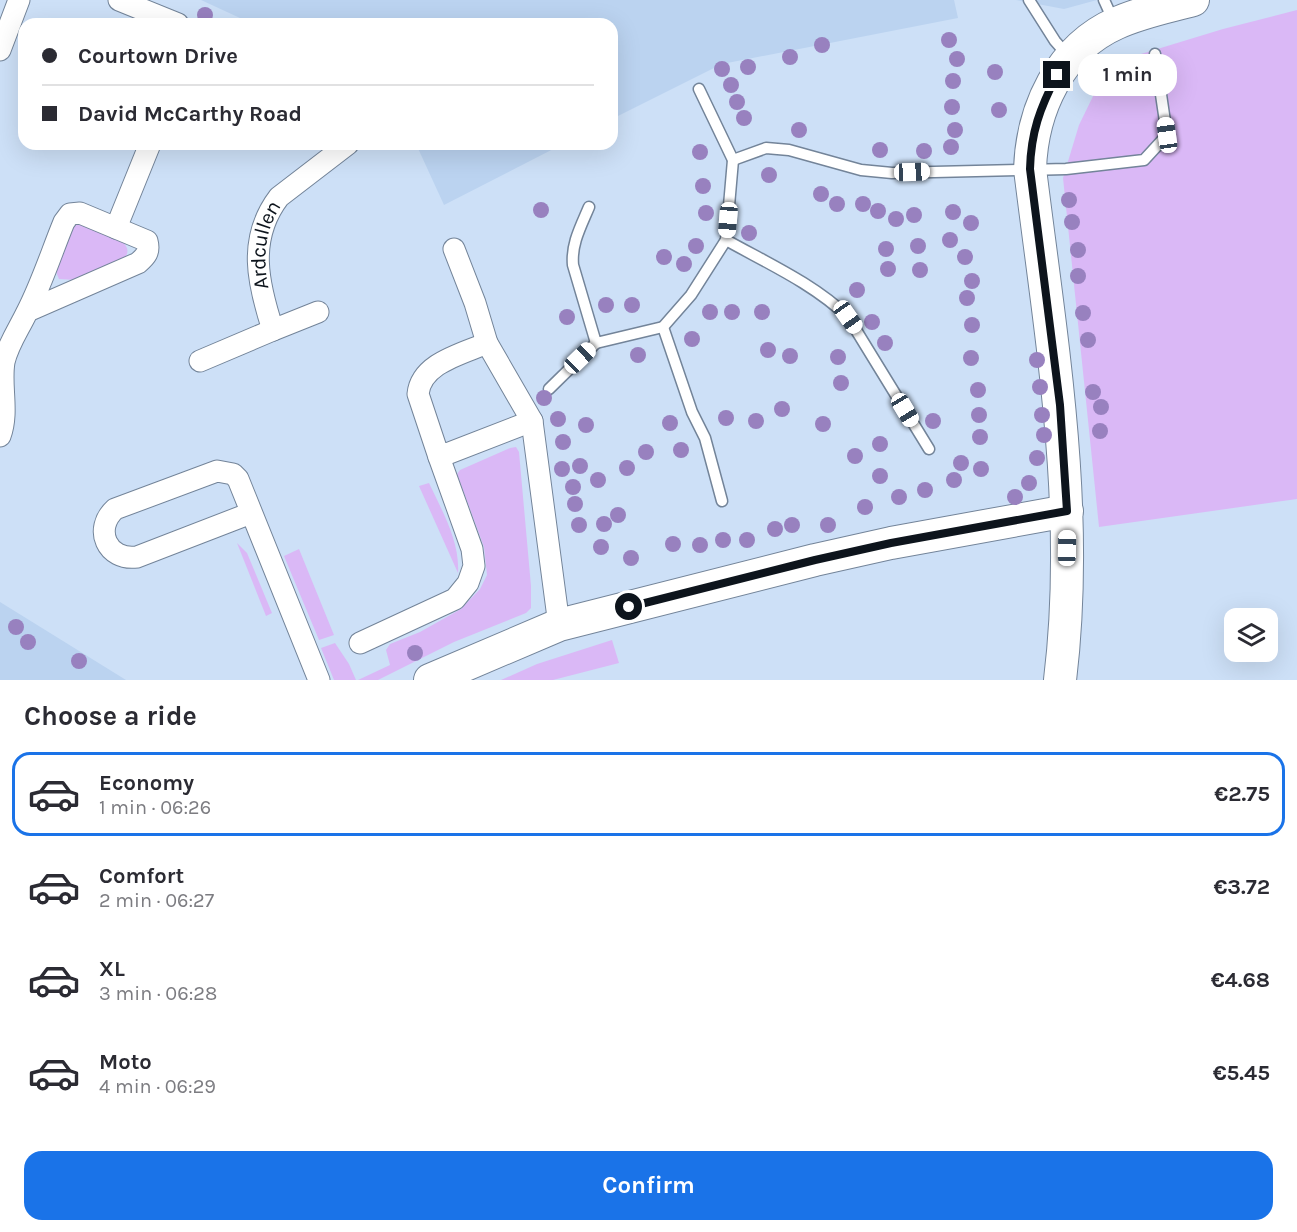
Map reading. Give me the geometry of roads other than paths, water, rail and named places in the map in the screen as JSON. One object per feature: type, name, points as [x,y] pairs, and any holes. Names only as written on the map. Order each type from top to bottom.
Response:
[{"type":"street","points":[[0,50],[19,0]]},
{"type":"street","points":[[119,0],[163,18]]},
{"type":"street","points":[[1060,680],[1066,585],[1067,511],[1060,405],[1030,169],[1032,134],[1038,114],[1057,75],[1070,57],[1089,41],[1110,12],[1140,14],[1193,0]]},
{"type":"street","points":[[116,228],[148,150]]},
{"type":"street","name":"Ardcullen","points":[[273,330],[261,293],[258,274],[258,252],[272,207],[283,194],[340,150]]},
{"type":"street","points":[[0,436],[3,429],[4,412],[1,379],[7,351],[28,311],[64,222],[70,214],[80,213],[147,241],[149,249],[146,256],[138,263],[28,311]]},
{"type":"street","points":[[454,249],[475,303],[487,343],[532,421],[559,625]]},
{"type":"street","points":[[200,361],[318,312]]},
{"type":"street","points":[[360,643],[455,599],[468,583],[474,566],[472,549],[418,394],[424,376],[433,367],[487,343]]},
{"type":"street","points":[[439,457],[532,421]]},
{"type":"street","points":[[250,513],[128,558],[117,555],[110,549],[104,531],[105,523],[116,509],[218,471],[233,474],[238,479],[319,680]]},
{"type":"street","points":[[440,678],[559,625],[815,560],[891,543],[1067,511]]},
{"type":"lane","points":[[1029,0],[1054,41],[1070,57]]},
{"type":"lane","points":[[733,160],[766,148],[789,150],[861,170],[892,173],[1066,169],[1144,160],[1167,135],[1155,54]]},
{"type":"lane","points":[[549,389],[596,343],[663,327],[692,295],[726,240],[733,160],[699,89]]},
{"type":"lane","points":[[589,207],[573,247],[572,256],[596,343]]},
{"type":"lane","points":[[726,240],[782,271],[835,305],[848,317],[929,449]]},
{"type":"lane","points":[[663,327],[692,412],[705,438],[722,501]]}]
